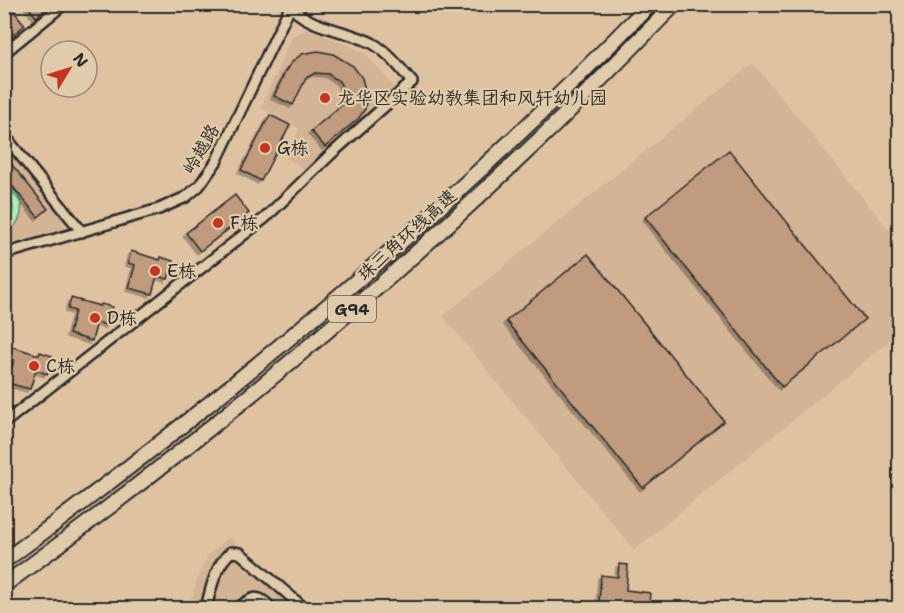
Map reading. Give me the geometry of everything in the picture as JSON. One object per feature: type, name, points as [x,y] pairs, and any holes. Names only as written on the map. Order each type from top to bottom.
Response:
[{"type":"highway","name":"珠三角环线高速","points":[[4,561],[143,456],[284,342],[506,147],[650,4]]},
{"type":"highway","name":"珠三角环线高速","points":[[4,585],[109,508],[328,329],[434,237],[544,135],[675,4]]},
{"type":"street","points":[[4,53],[64,4]]},
{"type":"street","points":[[4,423],[265,218],[412,82],[374,44],[314,22],[289,6]]},
{"type":"street","name":"岭越路","points":[[4,254],[173,204],[199,186],[216,162],[289,6]]},
{"type":"street","points":[[4,135],[82,232]]},
{"type":"street","points":[[206,609],[218,569],[224,558],[231,552],[240,553],[304,609]]},
{"type":"street","points":[[238,609],[250,599],[258,598],[264,600],[271,609]]},
{"type":"shaded area","name":"龙华区实验幼教集团和风轩幼儿园","points":[[308,29],[367,55],[395,88],[305,170],[285,157],[300,129],[261,108],[292,36]]},
{"type":"shaded area","points":[[753,63],[899,242],[899,333],[634,550],[443,316]]},
{"type":"shaded area","points":[[4,144],[66,221],[63,230],[5,245]]},
{"type":"shaded area","points":[[229,537],[310,608],[189,608],[196,582],[208,555]]},
{"type":"green space","points":[[4,182],[17,193],[21,207],[18,222],[5,233],[5,224],[13,208],[11,199],[5,191]]},
{"type":"building","points":[[4,4],[8,4],[25,25],[4,42]]},
{"type":"building","points":[[26,4],[50,4],[36,17]]},
{"type":"building","points":[[318,51],[333,54],[353,66],[362,78],[367,97],[365,109],[359,118],[325,147],[311,131],[345,102],[346,95],[339,81],[328,74],[315,73],[306,78],[293,105],[274,96],[286,70],[293,61],[302,54]]},
{"type":"building","name":"G栋","points":[[270,115],[290,125],[261,181],[241,170]]},
{"type":"building","points":[[729,150],[865,319],[782,387],[645,217]]},
{"type":"building","points":[[4,155],[48,209],[38,217],[4,176]]},
{"type":"building","name":"F栋","points":[[235,195],[249,213],[200,251],[186,233]]},
{"type":"building","name":"E栋","points":[[131,251],[160,260],[161,257],[173,261],[168,279],[157,276],[152,294],[129,288],[135,265],[128,263]]},
{"type":"building","points":[[588,254],[724,421],[643,488],[506,321]]},
{"type":"building","name":"D栋","points":[[71,298],[113,307],[108,326],[97,322],[92,341],[69,334],[75,311],[68,309]]},
{"type":"building","name":"C栋","points":[[10,346],[39,355],[40,352],[52,356],[47,374],[36,370],[30,389],[7,383],[14,360],[6,357]]},
{"type":"building","points":[[619,564],[628,565],[626,590],[650,593],[649,603],[637,601],[637,609],[609,609],[610,603],[599,602],[601,575],[618,577]]},
{"type":"place","name":"龙华区实验幼教集团和风轩幼儿园","points":[[325,98]]},
{"type":"place","name":"G栋","points":[[265,148]]},
{"type":"place","name":"F栋","points":[[218,223]]},
{"type":"place","name":"E栋","points":[[155,271]]},
{"type":"place","name":"D栋","points":[[95,318]]},
{"type":"place","name":"C栋","points":[[34,366]]}]
